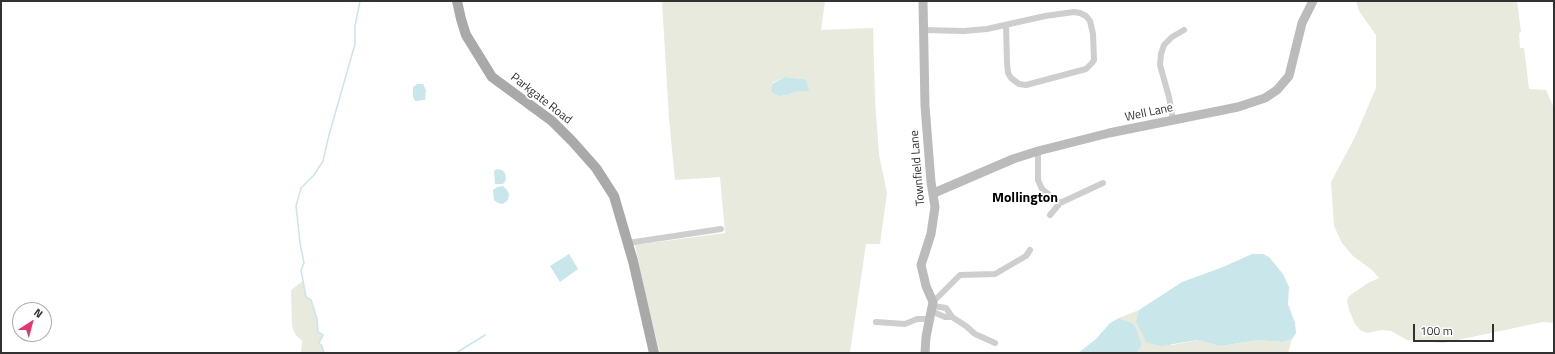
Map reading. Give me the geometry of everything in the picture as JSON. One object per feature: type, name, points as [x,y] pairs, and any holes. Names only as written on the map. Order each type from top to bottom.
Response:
[{"type":"main road","name":"Parkgate Road","points":[[457,1],[466,35],[492,77],[552,121],[580,149],[614,196],[628,243],[654,353]]},
{"type":"street","name":"Townfield Lane","points":[[923,1],[925,106],[931,182],[934,193],[935,207],[931,234],[921,265],[932,309],[925,353]]},
{"type":"street","name":"Well Lane","points":[[934,193],[1013,159],[1038,151],[1238,106],[1265,98],[1277,90],[1289,76],[1302,23],[1312,2]]},
{"type":"street","points":[[923,30],[964,30],[1006,25],[1013,22],[1045,16],[1074,12],[1080,13],[1086,16],[1090,21],[1093,34],[1094,60],[1086,69],[1026,85],[1020,84],[1011,78],[1008,73],[1006,63],[1006,25]]},
{"type":"street","points":[[1173,120],[1169,97],[1160,65],[1161,54],[1164,46],[1172,37],[1184,30]]},
{"type":"street","points":[[1038,151],[1038,180],[1042,189],[1060,203]]},
{"type":"street","points":[[1050,215],[1060,203],[1103,183]]},
{"type":"street","points":[[628,243],[721,229]]},
{"type":"street","points":[[876,322],[905,324],[917,319],[932,309],[960,274],[995,274],[1026,256],[1030,250]]},
{"type":"street","points":[[932,309],[946,308],[952,316],[975,334],[985,336],[995,343]]},
{"type":"shaded area","points":[[662,1],[825,1],[821,30],[873,28],[875,100],[879,155],[887,193],[880,244],[866,244],[850,352],[859,353],[660,353],[647,303],[635,245],[725,233],[720,177],[675,180],[669,118]],"holes":[[[785,77],[803,79],[808,85],[808,91],[794,92],[788,95],[780,96],[771,91],[772,83]]]},
{"type":"shaded area","points":[[1356,1],[1517,1],[1521,32],[1519,33],[1520,48],[1524,48],[1529,89],[1546,90],[1554,108],[1554,323],[1543,322],[1443,343],[1407,340],[1391,331],[1382,330],[1367,333],[1360,330],[1355,324],[1349,310],[1347,300],[1349,296],[1368,283],[1379,278],[1372,270],[1353,256],[1342,243],[1334,226],[1331,182],[1355,137],[1376,88],[1376,35],[1359,11]]},
{"type":"shaded area","points":[[303,281],[306,297],[311,300],[317,319],[318,332],[323,335],[319,343],[322,346],[324,353],[301,353],[302,341],[295,334],[292,326],[291,290]]},
{"type":"shaded area","points":[[1139,310],[1136,321],[1172,345],[1199,340],[1221,346],[1257,340],[1283,342],[1292,339],[1288,353],[1136,353],[1141,347],[1134,324],[1119,318]]},
{"type":"water","points":[[785,77],[806,80],[809,89],[808,91],[794,92],[788,95],[780,96],[774,94],[771,91],[772,84]]},
{"type":"water","points":[[417,84],[423,84],[426,90],[425,100],[415,101],[413,97],[413,87]]},
{"type":"water","points":[[497,169],[502,170],[505,173],[506,180],[503,184],[495,184],[494,171]]},
{"type":"water","points":[[503,186],[509,194],[508,200],[503,204],[494,200],[493,190],[497,187]]},
{"type":"water","points":[[569,254],[578,269],[560,282],[550,266]]},
{"type":"water","points":[[1252,254],[1263,254],[1269,257],[1283,274],[1289,287],[1288,304],[1295,323],[1296,333],[1292,339],[1283,342],[1257,340],[1221,346],[1198,340],[1161,346],[1146,342],[1136,321],[1139,310],[1182,282],[1223,267]]},
{"type":"water","points":[[1119,318],[1134,324],[1141,343],[1141,347],[1136,353],[1078,353],[1096,339],[1110,323]]},
{"type":"waterway","points":[[324,353],[322,346],[319,343],[323,335],[318,332],[317,319],[311,300],[306,297],[301,270],[304,263],[296,206],[301,188],[314,175],[323,161],[355,44],[355,26],[360,1]]},
{"type":"waterway","points":[[456,353],[485,335]]},
{"type":"district","name":"Mollington","points":[[1025,199]]}]
